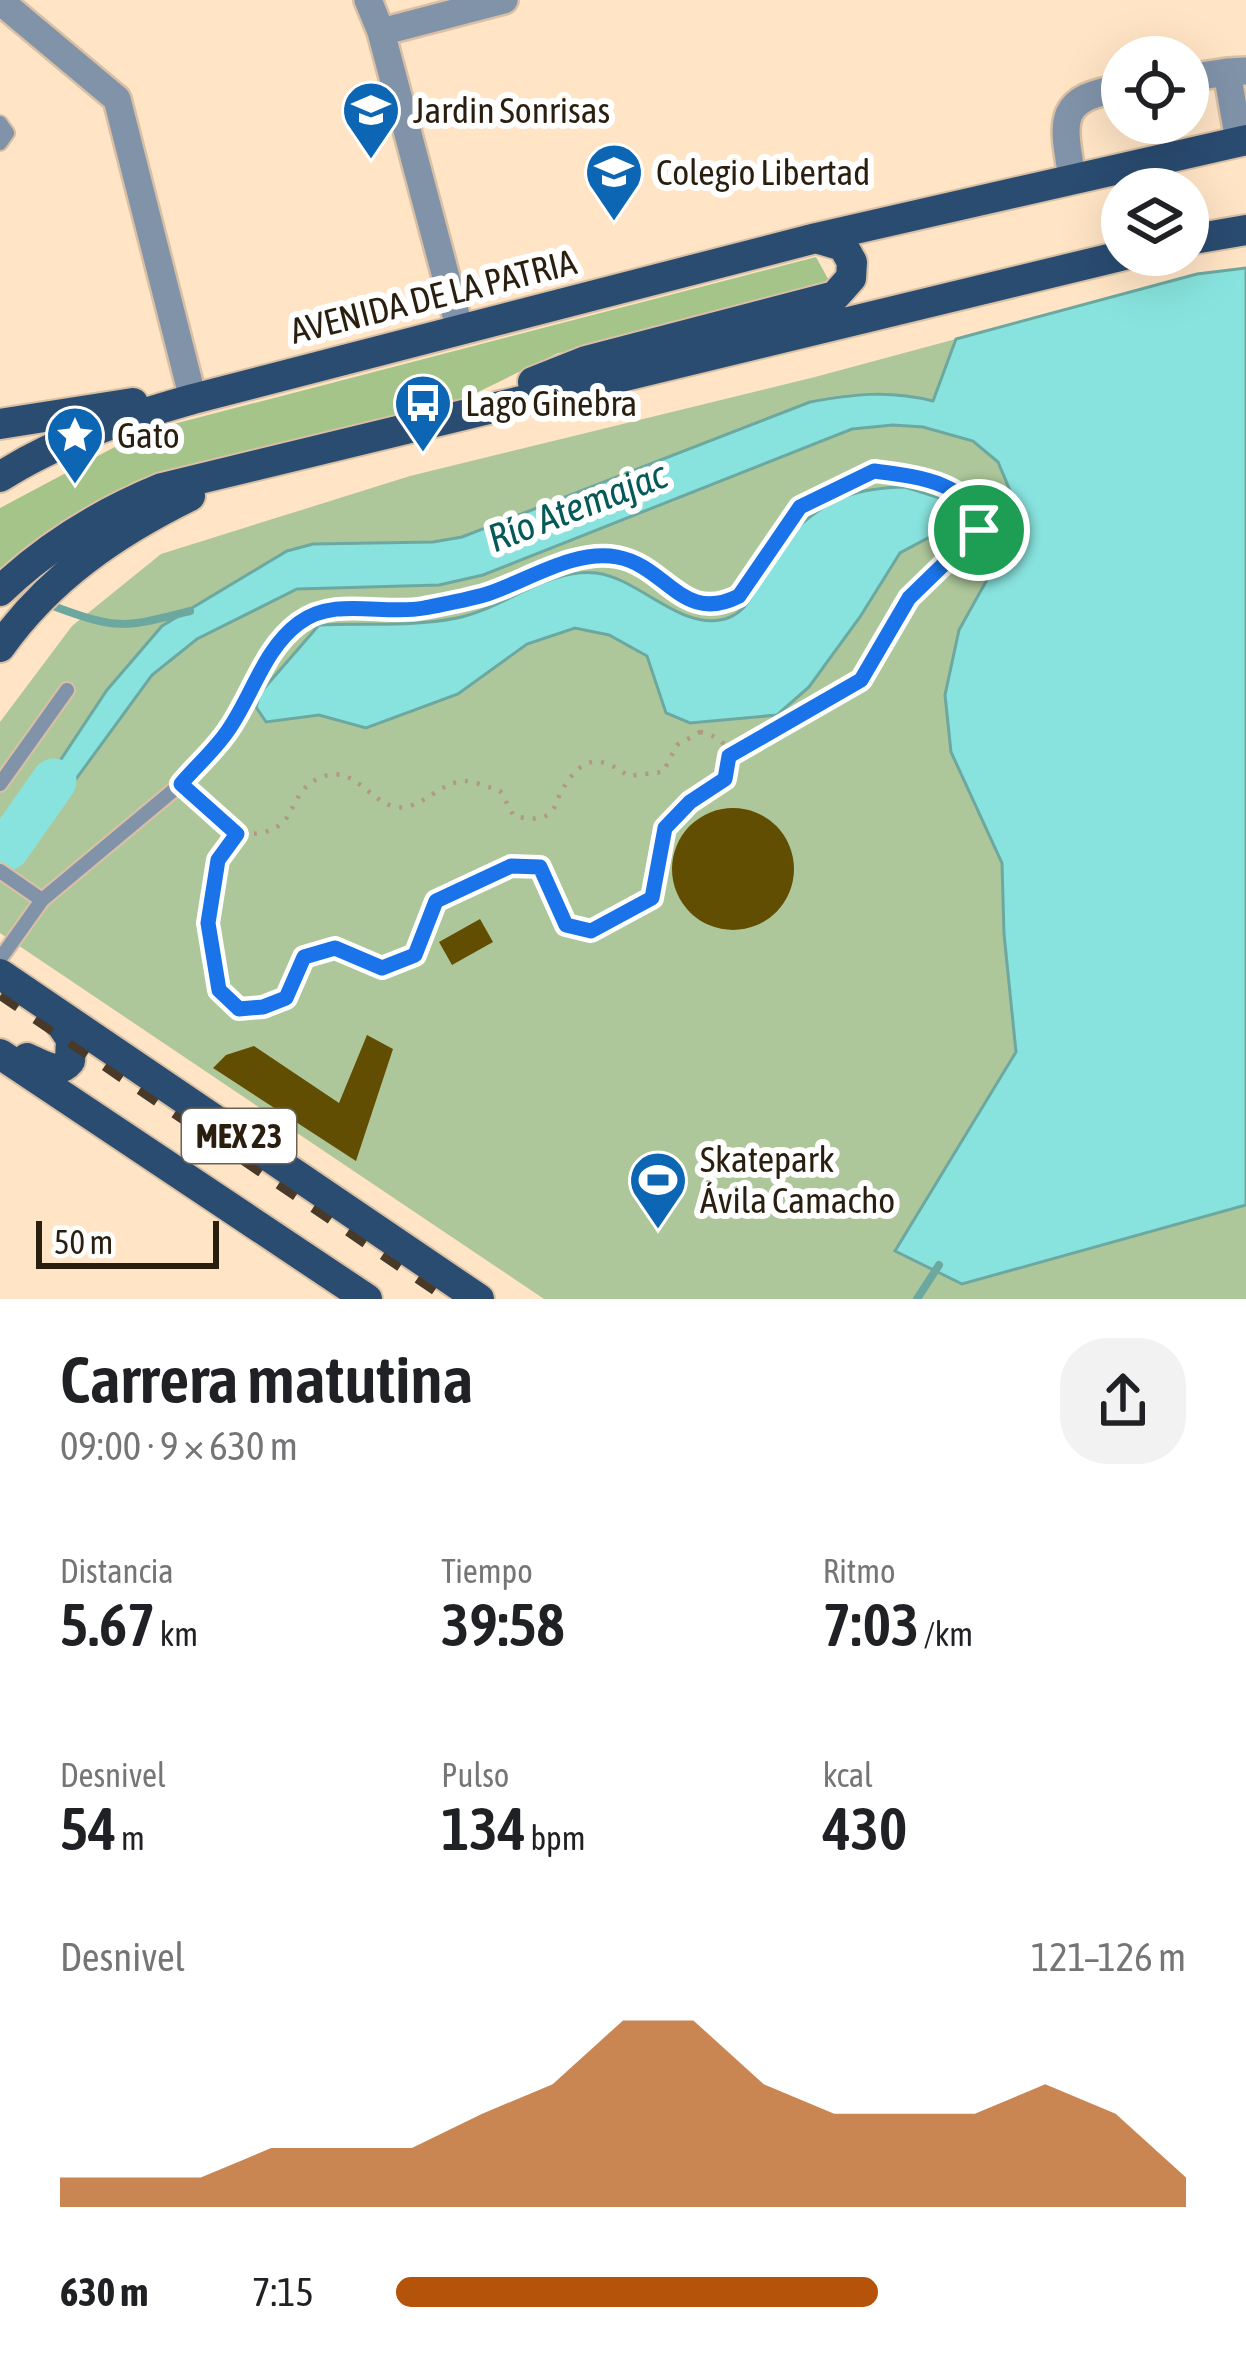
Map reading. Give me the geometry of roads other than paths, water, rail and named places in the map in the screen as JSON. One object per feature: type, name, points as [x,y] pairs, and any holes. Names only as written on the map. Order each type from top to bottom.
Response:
[{"type":"main road","name":"AVENIDA DE LA PATRIA","points":[[0,477],[69,440],[193,398],[816,238],[1242,141]]},
{"type":"main road","points":[[1209,236],[1246,230]]},
{"type":"main road","points":[[439,421],[586,361],[835,296],[848,286],[852,262],[843,246],[816,238]]},
{"type":"main road","points":[[0,591],[33,559],[111,509],[162,488],[1101,261]]},
{"type":"main road","points":[[0,424],[105,406],[193,398]]},
{"type":"main road","points":[[0,647],[47,591],[103,545],[141,520],[251,465]]},
{"type":"main road","name":"MEX 23","points":[[0,974],[478,1299]]},
{"type":"main road","points":[[0,1044],[43,1066],[67,1066],[71,1039],[46,1005]]},
{"type":"main road","name":"MEX 23","points":[[0,1054],[367,1299]]},
{"type":"street","points":[[368,0],[381,32],[460,330]]},
{"type":"street","points":[[381,32],[504,0]]},
{"type":"street","points":[[0,1],[117,99],[193,398]]},
{"type":"street","points":[[1236,71],[1242,141]]},
{"type":"street","points":[[1072,177],[1065,122],[1069,110],[1078,98],[1101,93]]},
{"type":"lane","points":[[0,123],[7,134],[0,143]]},
{"type":"lane","points":[[0,784],[67,690]]},
{"type":"lane","points":[[0,959],[42,900],[181,784]]},
{"type":"lane","points":[[0,871],[42,900]]},
{"type":"water","points":[[1246,268],[1246,1205],[962,1284],[895,1251],[1016,1052],[1002,863],[951,752],[945,695],[959,630],[1009,540],[1011,493],[998,462],[973,441],[923,427],[852,429],[483,575],[439,585],[297,589],[197,639],[152,675],[38,831],[21,828],[22,818],[107,690],[162,626],[287,551],[313,544],[433,542],[462,537],[810,402],[872,394],[933,401],[956,339],[1209,273]]},
{"type":"water","points":[[905,487],[962,505],[969,516],[900,553],[809,687],[777,715],[690,723],[666,713],[647,656],[609,635],[575,628],[527,644],[458,694],[366,728],[319,715],[266,722],[256,707],[260,693],[319,625],[457,618],[578,573],[612,577],[692,618],[725,619],[747,603],[770,557],[822,508],[874,489]]},
{"type":"waterway","points":[[53,606],[121,624],[190,611]]},
{"type":"waterway","name":"Río Atemajac","points":[[7,848],[54,781]]},
{"type":"waterway","points":[[917,1299],[939,1265]]},
{"type":"railway","points":[[0,996],[446,1299]]},
{"type":"place","name":"Jardin Sonrisas","points":[[371,161]]},
{"type":"place","name":"Colegio Libertad","points":[[614,223]]},
{"type":"place","name":"Lago Ginebra","points":[[423,454]]},
{"type":"place","name":"Gato","points":[[75,486]]},
{"type":"place","name":"Skatepark Ávila Camacho","points":[[658,1231]]}]
